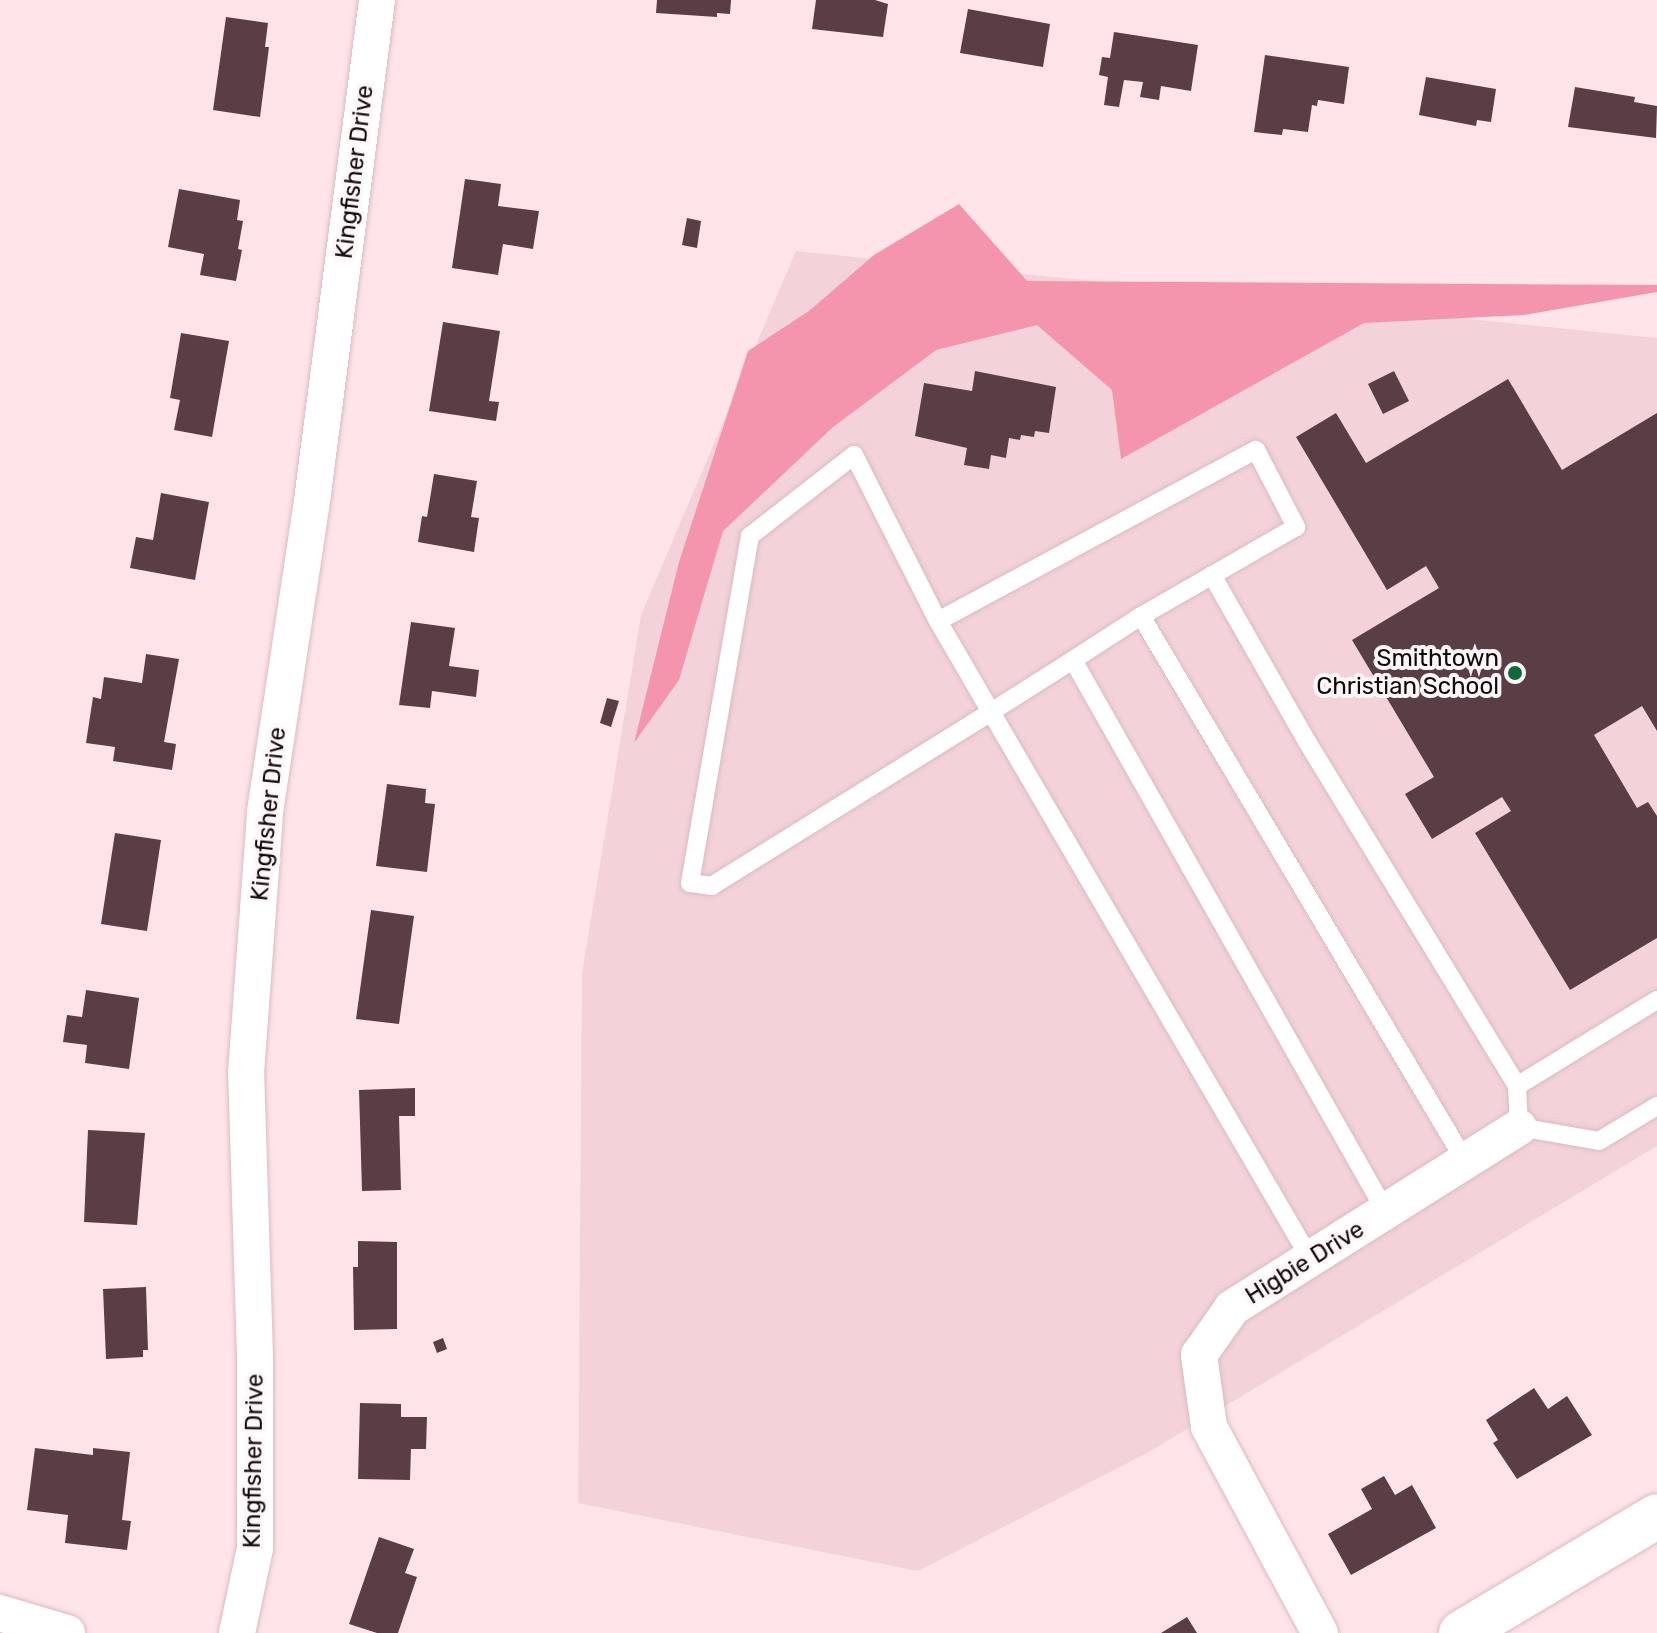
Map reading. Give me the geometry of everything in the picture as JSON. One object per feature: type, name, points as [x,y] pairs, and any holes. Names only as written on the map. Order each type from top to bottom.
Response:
[{"type":"street","name":"Kingfisher Drive","points":[[237,1633],[255,1548],[255,1356],[246,1073],[265,812],[313,493],[377,0]]},
{"type":"street","name":"Higbie Drive","points":[[1320,1633],[1209,1427],[1199,1355],[1232,1308],[1519,1127]]},
{"type":"street","points":[[1461,1633],[1657,1516]]},
{"type":"street","points":[[0,1613],[67,1633]]},
{"type":"lane","points":[[938,621],[1256,450],[1296,527],[1141,616],[991,712],[712,886],[690,883],[750,536],[854,455],[938,621],[991,712],[1311,1260]]},
{"type":"lane","points":[[1212,575],[1306,740],[1517,1086],[1519,1127],[1599,1141],[1657,1106]]},
{"type":"lane","points":[[1141,616],[1465,1161]]},
{"type":"lane","points":[[1073,660],[1386,1212]]},
{"type":"lane","points":[[1517,1086],[1657,1000]]},
{"type":"shaded area","points":[[959,204],[1027,281],[1657,285],[1657,292],[1524,315],[1364,323],[1121,459],[1112,390],[1037,325],[936,350],[833,427],[723,531],[679,680],[634,743],[679,562],[748,351],[809,311],[874,255]]},
{"type":"shaded area","points":[[796,251],[1657,338],[1657,1146],[1149,1452],[918,1571],[578,1503],[582,973],[641,615]]},
{"type":"building","points":[[657,0],[731,0],[730,14],[717,13],[717,17],[656,13]]},
{"type":"building","points":[[816,0],[875,0],[888,4],[883,37],[812,29]]},
{"type":"building","points":[[968,9],[1050,24],[1043,67],[960,53]]},
{"type":"building","points":[[226,17],[268,23],[265,47],[269,47],[260,117],[213,110]]},
{"type":"building","points":[[1114,32],[1198,45],[1191,91],[1161,86],[1159,100],[1140,97],[1143,82],[1124,80],[1119,107],[1104,105],[1108,77],[1099,75],[1102,57],[1110,58]]},
{"type":"building","points":[[1265,55],[1349,67],[1344,104],[1318,100],[1317,106],[1312,105],[1308,132],[1283,129],[1282,135],[1254,132]]},
{"type":"building","points":[[1426,77],[1496,89],[1491,122],[1477,120],[1476,126],[1419,115]]},
{"type":"building","points":[[1575,87],[1635,97],[1634,102],[1657,106],[1656,138],[1568,127]]},
{"type":"building","points":[[465,179],[501,184],[498,206],[539,211],[533,249],[503,244],[498,275],[452,268]]},
{"type":"building","points":[[179,189],[240,200],[237,220],[243,221],[238,249],[242,250],[236,281],[200,275],[204,254],[168,247]]},
{"type":"building","points":[[687,218],[701,221],[697,248],[682,245]]},
{"type":"building","points":[[443,322],[500,331],[489,401],[499,402],[496,421],[429,411]]},
{"type":"building","points":[[181,333],[229,341],[212,437],[174,430],[180,400],[170,398]]},
{"type":"building","points":[[975,371],[1056,387],[1049,433],[1035,431],[1034,437],[1021,435],[1020,440],[1009,438],[1006,458],[991,455],[989,469],[964,465],[967,448],[915,436],[924,383],[972,391]]},
{"type":"building","points":[[1394,371],[1409,401],[1383,414],[1368,384]]},
{"type":"building","name":"Smithtown Christian School","points":[[1508,379],[1562,470],[1657,413],[1657,731],[1642,706],[1594,735],[1637,808],[1648,802],[1657,816],[1657,938],[1570,990],[1475,833],[1511,811],[1502,797],[1432,839],[1405,794],[1434,777],[1352,640],[1439,588],[1426,566],[1387,590],[1296,437],[1336,413],[1366,463]]},
{"type":"building","points":[[434,474],[477,481],[471,517],[479,518],[474,552],[418,542],[422,516],[427,517]]},
{"type":"building","points":[[161,493],[209,502],[195,580],[130,568],[136,537],[153,540]]},
{"type":"building","points":[[411,622],[455,628],[449,666],[479,670],[476,697],[432,691],[430,708],[399,705]]},
{"type":"building","points":[[146,654],[179,659],[164,742],[176,744],[172,770],[113,761],[115,747],[86,743],[93,697],[101,699],[104,677],[142,683]]},
{"type":"building","points":[[607,698],[619,701],[611,727],[600,723]]},
{"type":"building","points":[[387,784],[426,789],[425,803],[435,804],[427,872],[376,866]]},
{"type":"building","points":[[115,833],[161,840],[147,931],[101,924]]},
{"type":"building","points":[[371,910],[414,916],[399,1024],[356,1019]]},
{"type":"building","points":[[86,990],[139,998],[129,1069],[85,1063],[87,1045],[63,1042],[67,1015],[82,1017]]},
{"type":"building","points":[[415,1088],[415,1116],[399,1116],[401,1190],[362,1191],[359,1090]]},
{"type":"building","points":[[88,1130],[145,1133],[137,1225],[84,1222]]},
{"type":"building","points":[[358,1241],[397,1242],[397,1329],[354,1330],[353,1267],[358,1267]]},
{"type":"building","points":[[146,1287],[148,1350],[143,1350],[143,1357],[106,1359],[103,1289]]},
{"type":"building","points":[[443,1338],[447,1349],[437,1353],[433,1342]]},
{"type":"building","points":[[1534,1388],[1548,1409],[1567,1396],[1592,1435],[1517,1479],[1493,1443],[1498,1440],[1486,1420]]},
{"type":"building","points":[[360,1403],[401,1404],[401,1417],[427,1417],[426,1449],[411,1449],[410,1480],[358,1479]]},
{"type":"building","points":[[35,1448],[93,1455],[93,1448],[130,1452],[122,1520],[131,1521],[127,1550],[65,1543],[68,1515],[27,1510]]},
{"type":"building","points":[[1384,1476],[1395,1495],[1412,1485],[1436,1528],[1351,1575],[1328,1534],[1372,1509],[1361,1489]]},
{"type":"building","points":[[379,1537],[414,1549],[405,1573],[417,1577],[398,1633],[377,1633],[349,1624]]},
{"type":"building","points":[[1187,1617],[1197,1633],[1161,1633]]},
{"type":"place","name":"Smithtown Christian School","points":[[1515,673]]}]
